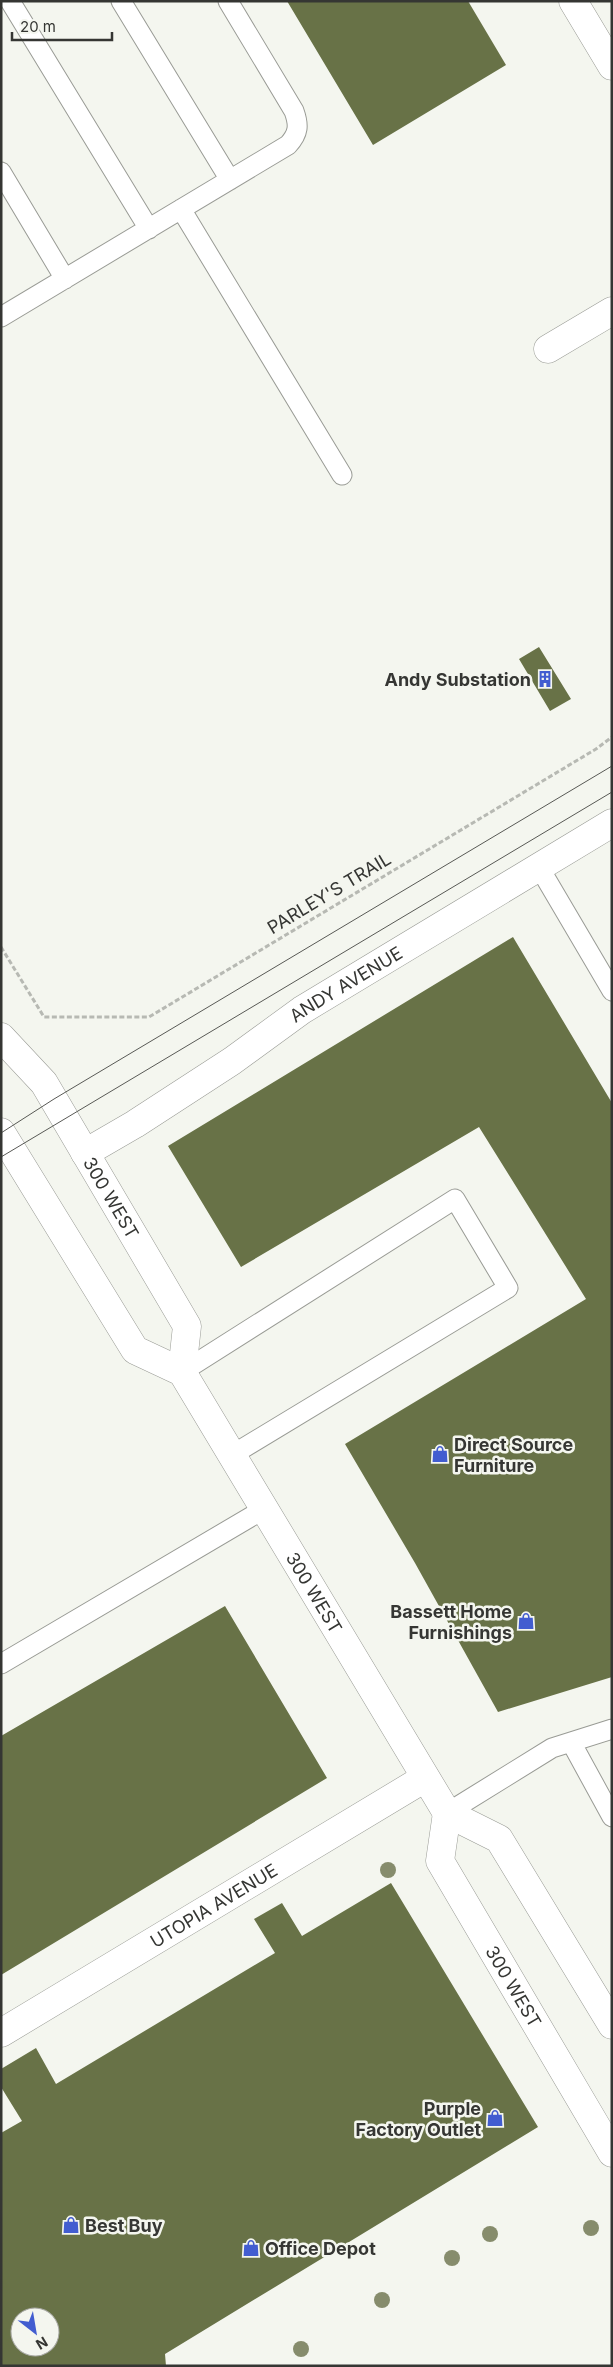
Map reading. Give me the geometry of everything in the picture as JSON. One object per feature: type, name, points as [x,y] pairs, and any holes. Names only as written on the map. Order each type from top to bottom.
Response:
[{"type":"main road","points":[[573,1],[612,66]]},
{"type":"main road","points":[[548,349],[612,311]]},
{"type":"main road","name":"ANDY AVENUE","points":[[85,1153],[135,1124],[232,1061],[302,1010],[612,823]]},
{"type":"main road","name":"300 WEST","points":[[1,1038],[44,1083],[187,1326],[182,1372],[446,1814],[440,1861],[612,2153]]},
{"type":"main road","points":[[1,1132],[135,1350],[182,1372]]},
{"type":"main road","name":"UTOPIA AVENUE","points":[[1,2033],[426,1778]]},
{"type":"main road","points":[[446,1814],[499,1840],[612,2025]]},
{"type":"lane","points":[[10,1],[149,229]]},
{"type":"lane","points":[[121,1],[230,180]]},
{"type":"lane","points":[[1,318],[288,145],[297,136],[299,123],[294,111],[228,1]]},
{"type":"lane","points":[[1,172],[65,279]]},
{"type":"lane","points":[[182,209],[342,475]]},
{"type":"lane","points":[[539,867],[612,991]]},
{"type":"lane","points":[[182,1372],[455,1199],[508,1288],[232,1455]]},
{"type":"lane","points":[[1,1664],[264,1510]]},
{"type":"lane","points":[[446,1814],[552,1748],[612,1729]]},
{"type":"lane","points":[[571,1742],[612,1817]]},
{"type":"path","name":"PARLEY'S TRAIL","points":[[1,947],[44,1017],[149,1017],[596,749],[612,737]]},
{"type":"building","points":[[287,1],[468,1],[506,65],[373,145]]},
{"type":"building","name":"Andy Substation","points":[[539,647],[571,699],[550,711],[519,659]]},
{"type":"building","points":[[513,937],[612,1103],[612,1677],[498,1712],[415,1563],[345,1444],[586,1299],[479,1127],[241,1267],[168,1146]]},
{"type":"building","points":[[225,1606],[327,1778],[1,1975],[1,1736]]},
{"type":"building","points":[[391,1883],[538,2127],[165,2354],[166,2366],[1,2366],[1,2133],[22,2121],[1,2087],[1,2069],[36,2048],[56,2084],[275,1953],[254,1919],[282,1903],[302,1936]]},
{"type":"tram line","points":[[1,1133],[54,1099],[612,766]]},
{"type":"tram line","points":[[1,1157],[612,792]]},
{"type":"place","name":"Andy Substation","points":[[545,679]]},
{"type":"place","name":"Direct Source Furniture","points":[[440,1454]]},
{"type":"place","name":"Bassett Home Furnishings","points":[[526,1621]]},
{"type":"place","name":"Purple Factory Outlet","points":[[495,2118]]},
{"type":"place","name":"Best Buy","points":[[71,2225]]},
{"type":"place","name":"Office Depot","points":[[251,2248]]}]
